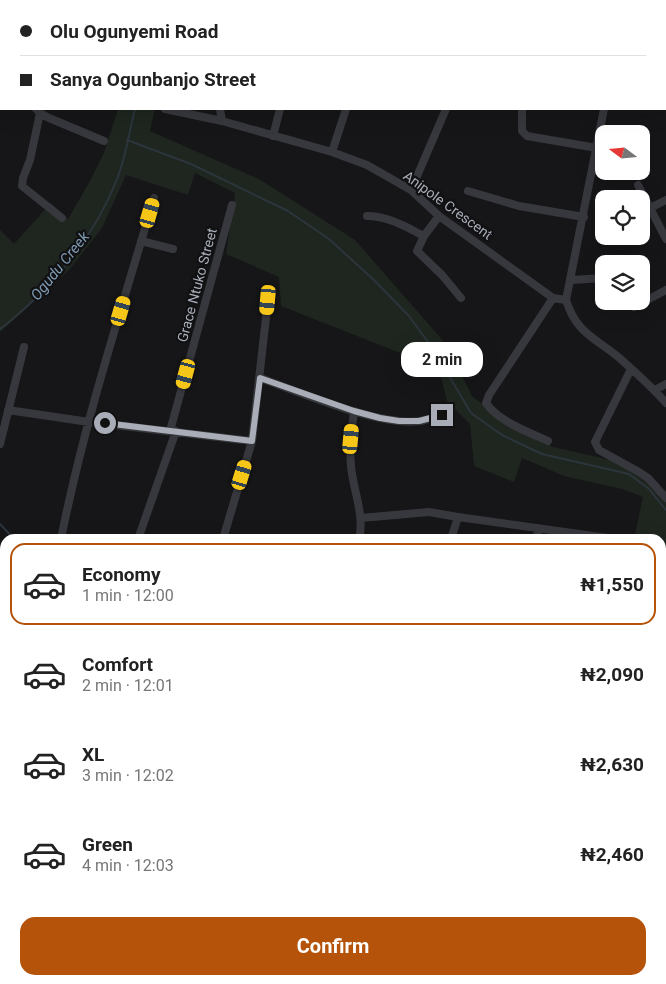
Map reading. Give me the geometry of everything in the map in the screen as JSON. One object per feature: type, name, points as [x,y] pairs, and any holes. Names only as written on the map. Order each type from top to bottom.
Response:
[{"type":"street","name":"Anipole Crescent","points":[[170,110],[222,121],[332,152],[367,165],[411,190],[439,216],[554,298],[566,300]]},
{"type":"street","points":[[220,110],[222,121]]},
{"type":"street","points":[[273,136],[280,110]]},
{"type":"street","points":[[332,152],[346,110]]},
{"type":"street","points":[[411,190],[446,110]]},
{"type":"street","points":[[522,110],[522,131],[527,136],[595,148]]},
{"type":"street","points":[[601,125],[604,110]]},
{"type":"street","points":[[62,218],[22,186],[30,160],[38,111],[104,141]]},
{"type":"street","points":[[595,159],[566,300],[571,314],[585,332],[623,361],[655,390],[666,403]]},
{"type":"street","points":[[638,184],[641,190]]},
{"type":"street","points":[[468,191],[520,206],[584,218]]},
{"type":"street","points":[[62,534],[89,422],[154,198]]},
{"type":"street","points":[[666,200],[650,208],[666,239]]},
{"type":"street","name":"Grace Ntuko Street","points":[[140,534],[173,431],[232,205]]},
{"type":"street","points":[[367,216],[378,216],[392,220],[424,236]]},
{"type":"street","points":[[439,216],[424,236],[417,251],[442,275],[460,298]]},
{"type":"street","points":[[141,242],[173,249]]},
{"type":"street","points":[[571,280],[595,279]]},
{"type":"street","points":[[650,298],[666,290]]},
{"type":"street","points":[[548,441],[516,426],[490,409],[486,403],[554,298]]},
{"type":"street","points":[[224,534],[252,441],[268,300]]},
{"type":"street","points":[[0,444],[24,347]]},
{"type":"street","points":[[631,369],[595,442],[596,447],[648,478],[666,498]]},
{"type":"street","points":[[260,378],[354,411],[399,421],[419,421],[442,415]]},
{"type":"street","points":[[655,390],[666,384]]},
{"type":"street","points":[[8,410],[89,422],[252,441]]},
{"type":"street","points":[[354,411],[350,449],[353,487],[361,518],[360,534]]},
{"type":"street","points":[[361,518],[430,512],[580,534]]},
{"type":"street","points":[[452,534],[458,516]]},
{"type":"street","points":[[537,534],[539,528]]},
{"type":"shaded area","points":[[118,110],[155,110],[150,131],[259,179],[355,240],[445,343],[472,396],[514,429],[553,447],[619,462],[643,475],[666,502],[666,534],[635,534],[643,497],[622,489],[564,476],[522,458],[514,482],[474,466],[470,424],[447,401],[437,362],[423,362],[281,306],[279,277],[226,254],[235,193],[195,173],[188,195],[126,175],[102,228],[69,270],[0,332],[0,230],[14,244],[51,203],[68,219],[104,153]]},
{"type":"waterway","name":"Ogudu Creek","points":[[0,329],[53,281],[78,250],[100,216],[120,171],[135,110]]},
{"type":"waterway","points":[[127,140],[191,164],[288,211],[329,239],[375,281],[409,316],[433,349],[471,413],[502,435],[542,454],[629,474],[649,489],[666,510]]},
{"type":"waterway","points":[[0,524],[9,534]]},
{"type":"route","points":[[105,423],[252,441],[260,378],[354,411],[380,418],[399,421],[419,421],[442,415]]}]
